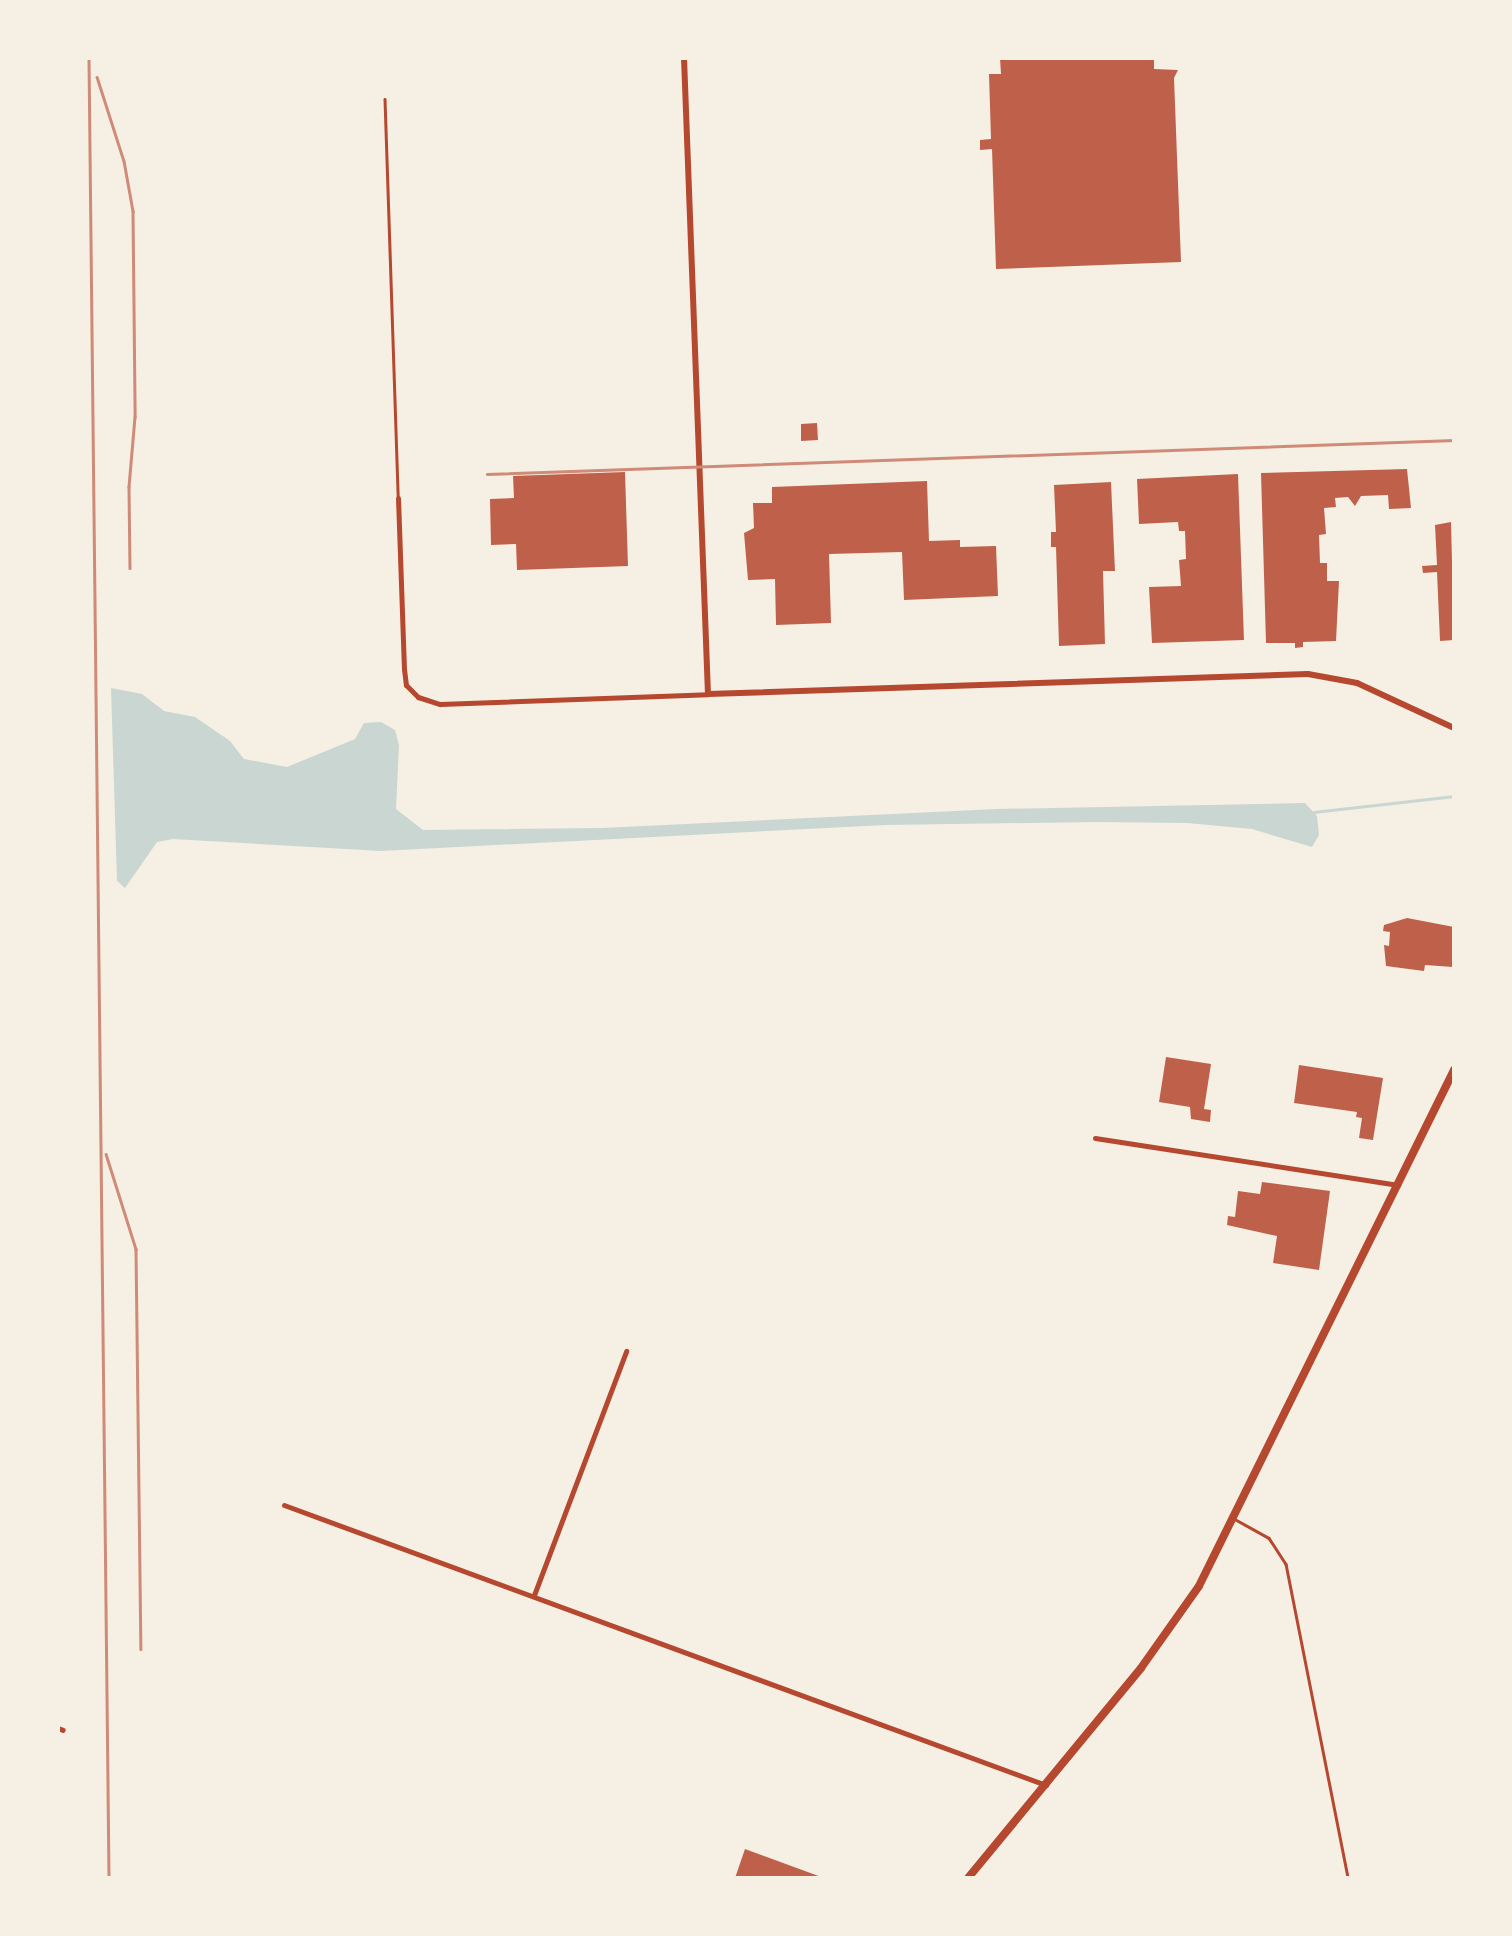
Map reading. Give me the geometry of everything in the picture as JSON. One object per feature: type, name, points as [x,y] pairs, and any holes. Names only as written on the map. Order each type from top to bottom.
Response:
[{"type":"main road","points":[[968,1878],[1173,1626],[1232,1518],[1454,1070]]},
{"type":"street","points":[[684,58],[708,694]]},
{"type":"street","points":[[398,498],[406,684],[418,697],[440,704],[1308,674],[1357,682],[1454,728]]},
{"type":"street","points":[[1094,1138],[1399,1185]]},
{"type":"street","points":[[534,1595],[626,1350]]},
{"type":"street","points":[[284,1505],[1046,1785]]},
{"type":"lane","points":[[386,99],[398,498]]},
{"type":"lane","points":[[1232,1518],[1272,1541],[1286,1564],[1348,1878]]},
{"type":"shaded area","points":[[111,688],[142,694],[164,711],[195,717],[230,741],[244,759],[287,767],[355,739],[364,723],[381,722],[395,730],[399,745],[396,809],[423,830],[602,828],[997,809],[1305,803],[1317,816],[1319,835],[1312,847],[1252,829],[1187,823],[1095,822],[885,825],[381,851],[173,839],[157,842],[125,888],[117,881]]},
{"type":"building","points":[[1000,58],[1154,58],[1154,69],[1178,70],[1174,78],[1181,262],[996,269],[992,149],[980,150],[980,140],[991,139],[989,74],[1001,74]]},
{"type":"building","points":[[817,423],[818,440],[801,441],[801,424]]},
{"type":"building","points":[[1407,469],[1411,508],[1389,509],[1388,495],[1361,496],[1355,506],[1348,497],[1335,498],[1336,507],[1324,508],[1326,534],[1319,535],[1320,563],[1327,563],[1327,581],[1339,581],[1336,641],[1303,642],[1303,647],[1295,648],[1295,643],[1266,643],[1261,473]]},
{"type":"building","points":[[625,472],[628,566],[517,570],[516,544],[491,545],[490,499],[514,498],[513,476]]},
{"type":"building","points":[[1238,474],[1244,640],[1152,643],[1149,587],[1181,586],[1179,560],[1186,559],[1185,531],[1179,531],[1178,522],[1139,524],[1137,479]]},
{"type":"building","points":[[927,481],[929,541],[960,540],[960,547],[996,546],[998,596],[904,600],[902,552],[829,554],[831,623],[776,625],[775,579],[748,580],[744,533],[754,528],[753,503],[772,503],[772,487]]},
{"type":"building","points":[[1111,482],[1115,571],[1103,571],[1105,644],[1059,646],[1056,547],[1051,547],[1051,532],[1056,532],[1054,485]]},
{"type":"building","points":[[1451,522],[1454,640],[1440,641],[1437,572],[1423,573],[1422,566],[1437,565],[1435,525]]},
{"type":"building","points":[[1407,918],[1454,927],[1453,967],[1425,965],[1424,971],[1386,966],[1384,945],[1389,946],[1390,932],[1383,931],[1384,925]]},
{"type":"building","points":[[1166,1057],[1211,1064],[1204,1109],[1211,1110],[1210,1122],[1191,1119],[1190,1107],[1159,1102]]},
{"type":"building","points":[[1299,1065],[1383,1078],[1373,1140],[1359,1138],[1362,1118],[1356,1117],[1357,1112],[1294,1103]]},
{"type":"building","points":[[1262,1182],[1330,1191],[1319,1270],[1273,1263],[1277,1236],[1227,1225],[1228,1216],[1235,1217],[1238,1191],[1260,1194]]},
{"type":"building","points":[[745,1849],[824,1878],[735,1878]]},
{"type":"waterway","points":[[1314,812],[1454,796]]},
{"type":"railway","points":[[89,58],[109,1878]]},
{"type":"railway","points":[[97,77],[124,161],[133,211],[135,417],[129,487],[130,568]]},
{"type":"railway","points":[[487,474],[1454,440]]},
{"type":"railway","points":[[106,1154],[136,1249],[141,1649]]}]
